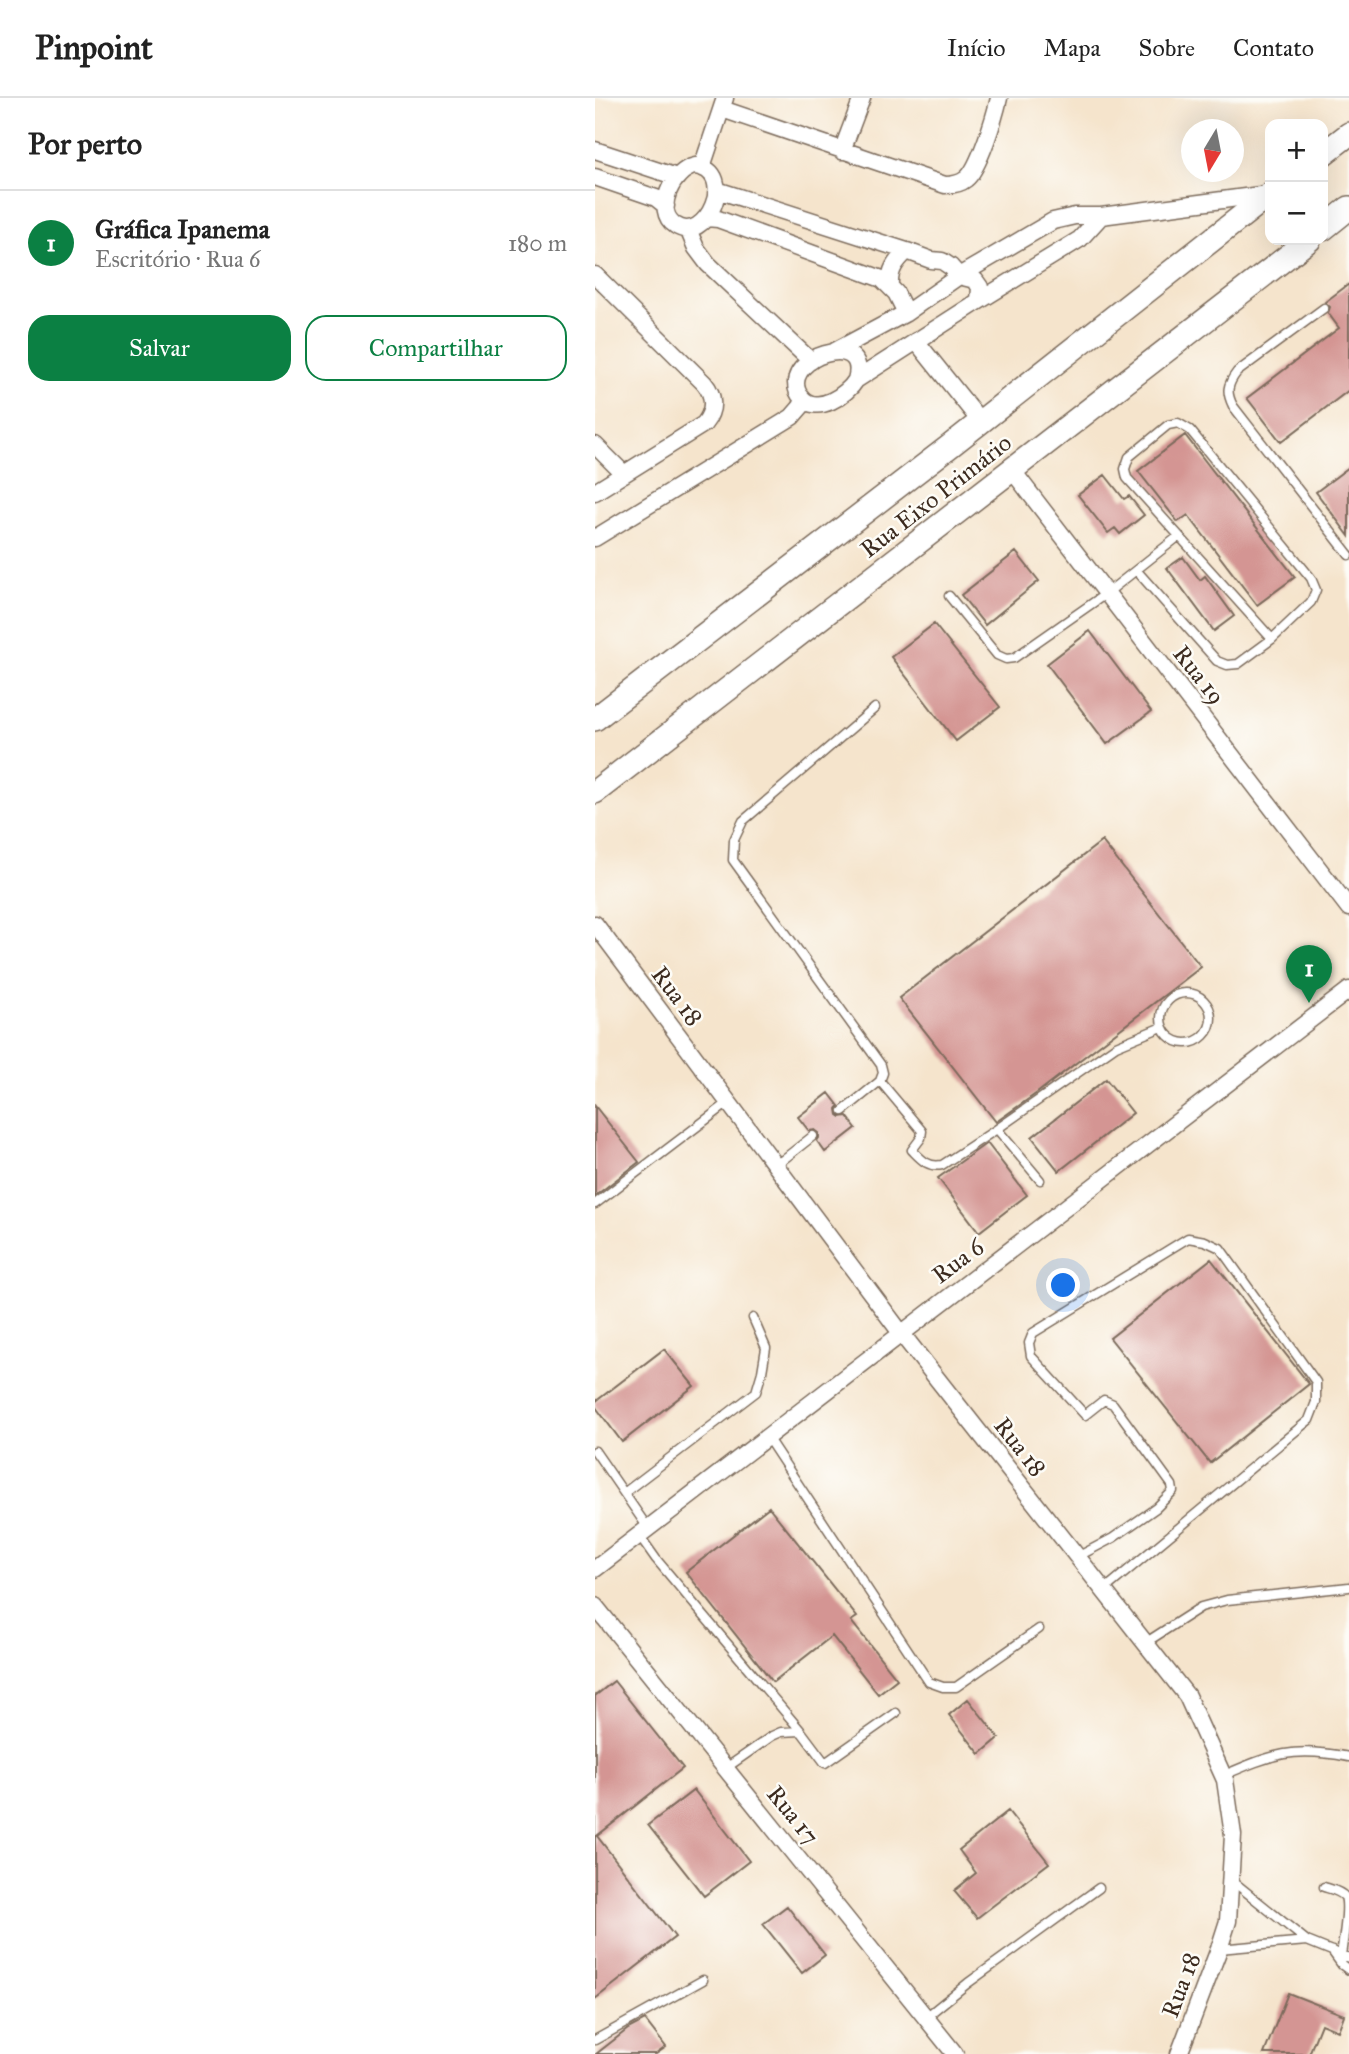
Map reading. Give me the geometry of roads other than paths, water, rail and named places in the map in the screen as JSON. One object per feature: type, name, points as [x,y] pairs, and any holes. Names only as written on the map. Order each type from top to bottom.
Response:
[{"type":"street","points":[[842,151],[862,98]]},
{"type":"street","points":[[702,167],[723,103],[842,151],[938,184],[959,183],[975,167],[999,98]]},
{"type":"street","points":[[1328,150],[1349,134]]},
{"type":"street","points":[[595,150],[677,177]]},
{"type":"street","points":[[688,167],[702,167],[713,176],[717,190],[713,204],[701,224],[688,229],[674,225],[669,220],[666,206],[669,190],[677,177],[688,167]]},
{"type":"street","points":[[595,177],[656,198],[666,206]]},
{"type":"street","points":[[717,190],[931,260],[942,261],[959,276],[975,280],[980,287],[979,301]]},
{"type":"street","points":[[835,351],[849,354],[854,359],[858,373],[856,380],[852,386],[826,403],[819,405],[805,402],[796,383],[798,376],[811,361],[906,313],[959,276],[1053,221],[1075,216],[1101,216],[1265,195]]},
{"type":"street","name":"Rua Eixo Primário","points":[[595,719],[1265,198]]},
{"type":"street","points":[[1328,225],[1349,208]]},
{"type":"street","points":[[856,380],[1080,239],[1101,216]]},
{"type":"street","points":[[706,218],[718,219],[882,279],[890,286],[906,313]]},
{"type":"street","points":[[688,229],[696,248],[708,264],[811,361]]},
{"type":"street","name":"Rua Eixo Primário","points":[[595,792],[1303,245]]},
{"type":"street","points":[[890,286],[893,267],[907,251]]},
{"type":"street","points":[[595,275],[709,388],[713,401],[711,414],[704,424],[595,492]]},
{"type":"street","points":[[916,341],[979,421]]},
{"type":"street","points":[[595,538],[792,417],[805,402]]},
{"type":"street","points":[[595,445],[624,474]]},
{"type":"street","name":"Rua 19","points":[[1012,470],[1347,900]]},
{"type":"street","name":"Rua 18","points":[[595,924],[901,1333],[1187,1696],[1225,1780],[1233,1835],[1227,1921],[1179,2054]]},
{"type":"street","name":"Rua 6","points":[[595,1569],[1349,990]]},
{"type":"street","name":"Rua 17","points":[[595,1605],[955,2054]]},
{"type":"lane","points":[[1324,308],[1237,372],[1229,382],[1227,393],[1233,406],[1349,555]]},
{"type":"lane","points":[[1137,571],[1217,661],[1227,665],[1238,664],[1272,639],[1311,602],[1316,590],[1311,578],[1190,430],[1178,423],[1168,425],[1129,457],[1125,469],[1127,478],[1272,639]]},
{"type":"lane","points":[[949,596],[997,655],[1006,659],[1014,658],[1137,571],[1179,536]]},
{"type":"lane","points":[[843,1111],[880,1081],[883,1073],[881,1065],[733,860],[734,840],[743,821],[875,708]]},
{"type":"lane","points":[[1193,994],[1201,998],[1210,1010],[1211,1025],[1195,1042],[1179,1043],[1162,1027],[1165,1004],[1178,995],[1193,994]]},
{"type":"lane","points":[[880,1081],[922,1130],[921,1138],[912,1150],[927,1164],[935,1167],[997,1129],[1116,1046],[1162,1027]]},
{"type":"lane","points":[[595,1204],[729,1103]]},
{"type":"lane","points":[[997,1129],[1040,1180]]},
{"type":"lane","points":[[775,1166],[813,1136]]},
{"type":"lane","points":[[1077,1557],[1113,1538],[1156,1508],[1173,1491],[1172,1485],[1114,1404],[1104,1400],[1085,1415],[1031,1356],[1029,1343],[1033,1334],[1188,1238],[1205,1241],[1220,1248],[1317,1382],[1316,1402],[1309,1420],[1104,1590]]},
{"type":"lane","points":[[624,1493],[756,1392],[766,1349],[753,1318]]},
{"type":"lane","points":[[767,1437],[929,1682],[943,1687],[956,1687],[1039,1629]]},
{"type":"lane","points":[[595,1451],[624,1493],[656,1559],[825,1763],[896,1713]]},
{"type":"lane","points":[[1145,1643],[1201,1607],[1227,1600],[1349,1587]]},
{"type":"lane","points":[[726,1768],[772,1736],[781,1732],[801,1731]]},
{"type":"lane","points":[[1222,1776],[1266,1757],[1297,1751],[1349,1757]]},
{"type":"lane","points":[[1230,1879],[1307,1941],[1341,1955]]},
{"type":"lane","points":[[1324,1887],[1346,1898],[1348,1909],[1341,1955],[1342,1965],[1349,1970]]},
{"type":"lane","points":[[926,2017],[968,1983],[1099,1888]]},
{"type":"lane","points":[[1219,1949],[1307,1941]]},
{"type":"lane","points":[[595,2040],[703,1980]]},
{"type":"place","name":"Gráfica Ipanema","points":[[1309,1003]]}]
